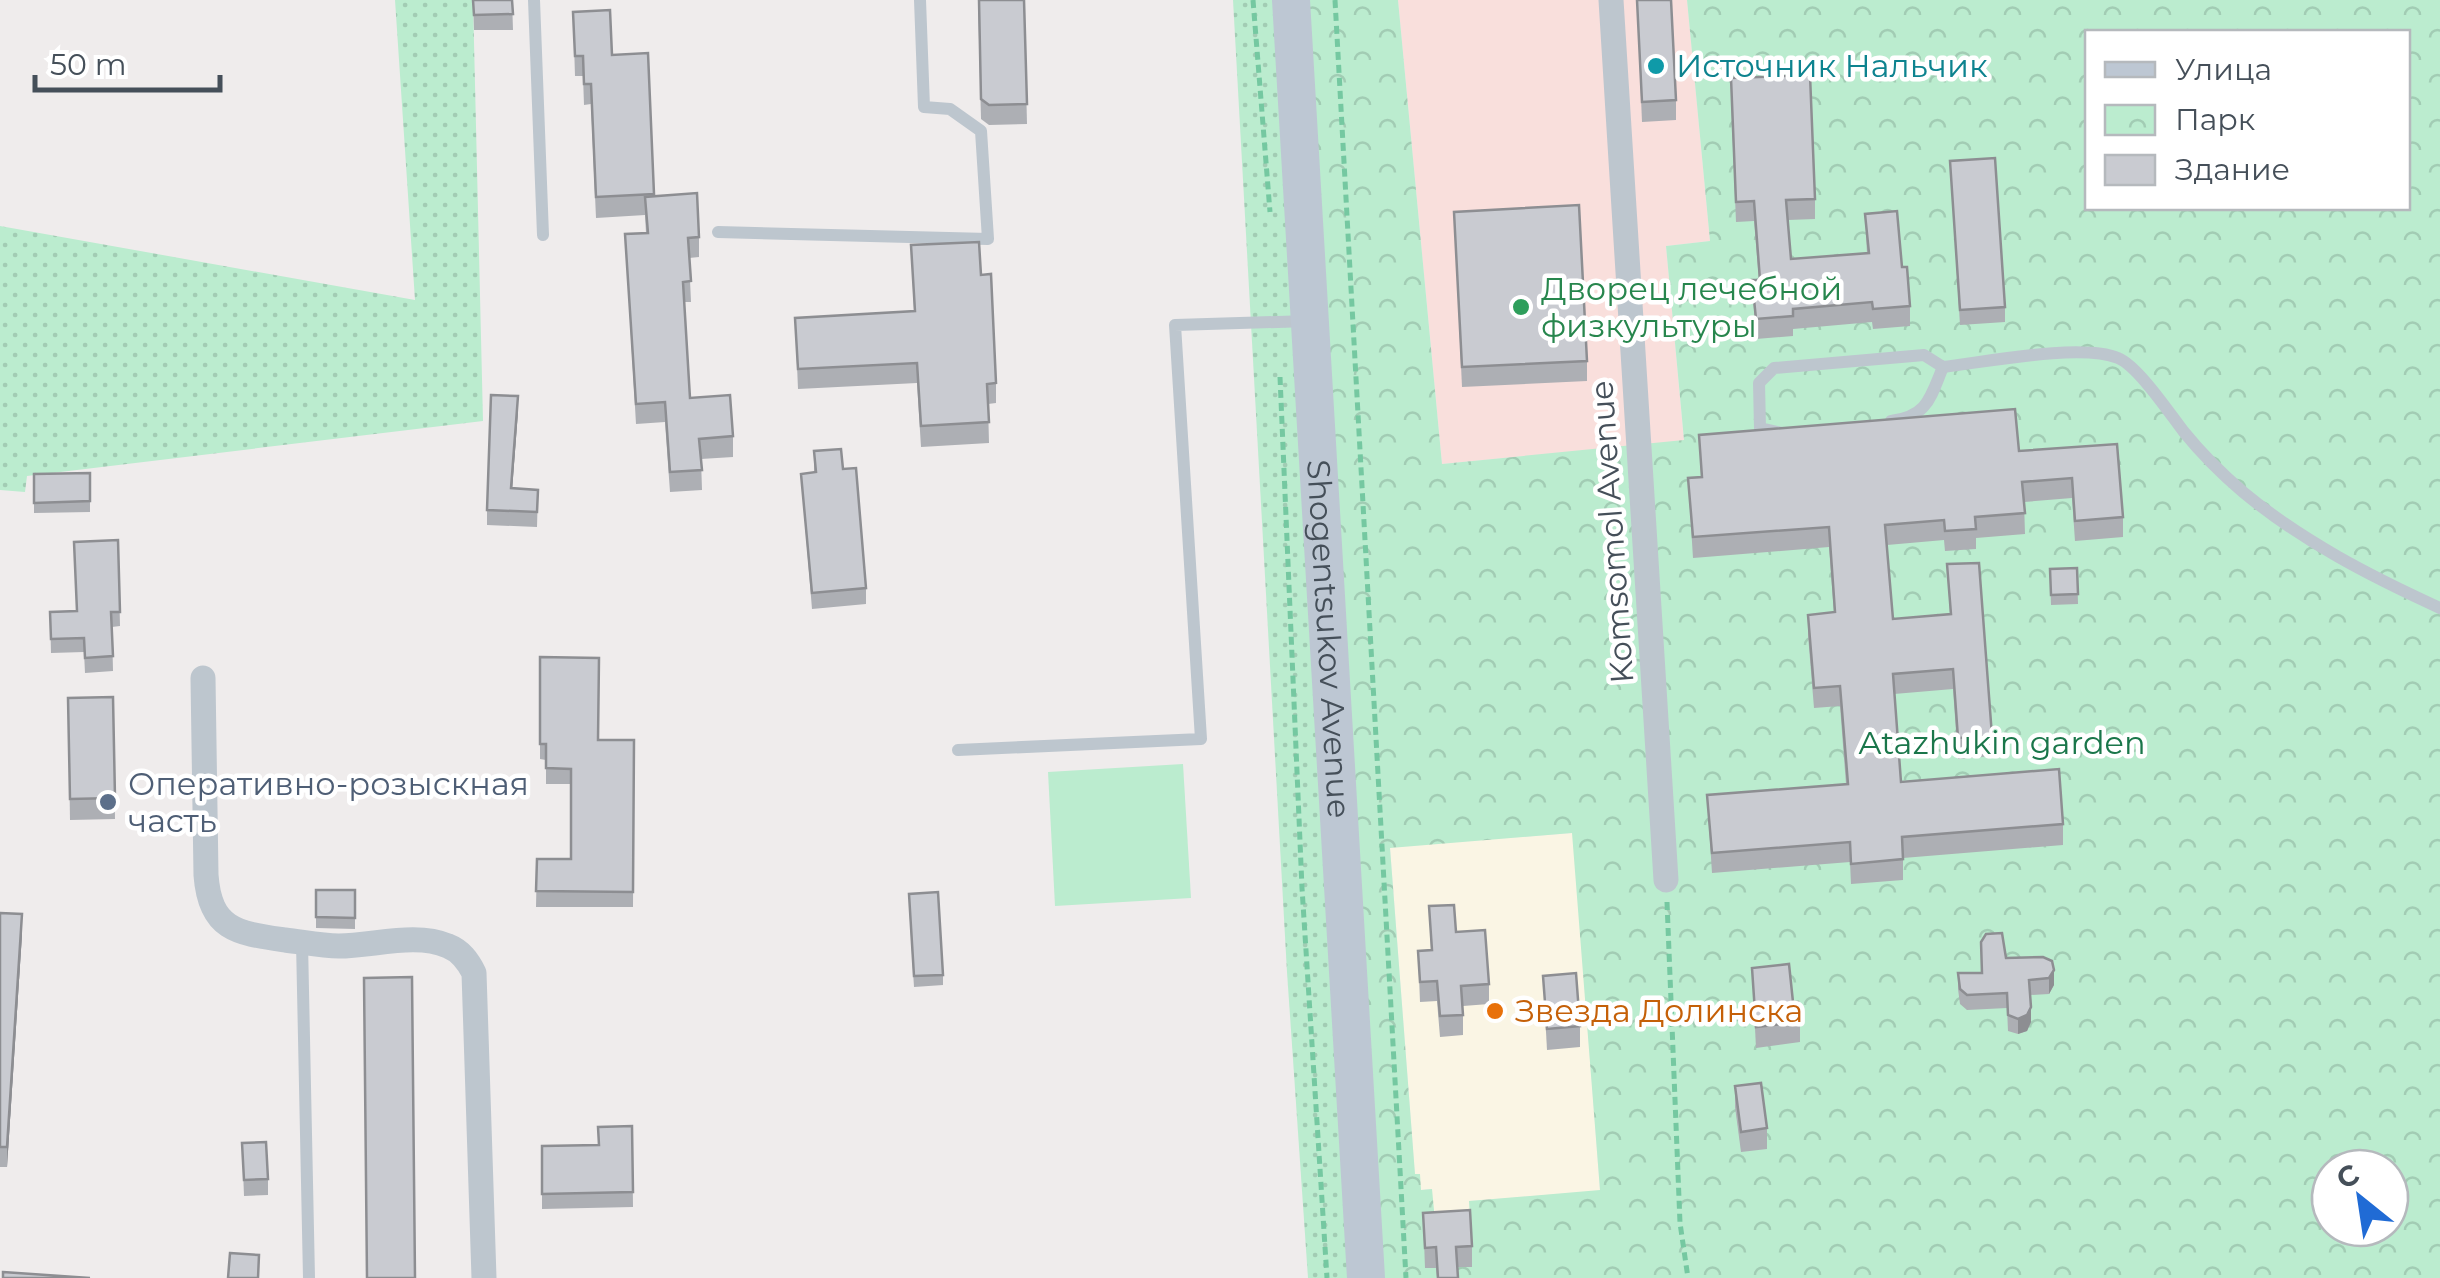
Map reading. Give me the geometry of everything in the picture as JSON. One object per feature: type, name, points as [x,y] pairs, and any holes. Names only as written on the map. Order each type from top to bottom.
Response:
[{"type":"street","name":"Shogentsukov Avenue","points":[[1292,0],[1294,322],[1366,1278]]},
{"type":"street","name":"Komsomol Avenue","points":[[1611,0],[1666,880]]},
{"type":"street","points":[[203,678],[207,896],[213,912],[236,931],[339,946],[406,941],[444,944],[469,963],[477,989],[484,1278]]},
{"type":"lane","points":[[534,0],[543,235]]},
{"type":"lane","points":[[718,232],[988,239],[981,132],[950,109],[924,107],[920,0]]},
{"type":"lane","points":[[958,750],[1200,739],[1175,325],[1294,322]]},
{"type":"lane","points":[[1802,432],[1785,434],[1760,428],[1759,383],[1774,368],[1924,355],[1943,368],[2069,352],[2120,358],[2152,390],[2187,436],[2241,490],[2302,536],[2382,582],[2440,608]]},
{"type":"lane","points":[[1871,423],[1905,419],[1926,408],[1943,368]]},
{"type":"lane","points":[[302,942],[308,1278]]},
{"type":"path","points":[[1253,0],[1271,228]]},
{"type":"path","points":[[1335,0],[1406,1278]]},
{"type":"path","points":[[1294,322],[1302,888],[1327,1278]]},
{"type":"path","points":[[1666,880],[1680,1223],[1688,1278]]},
{"type":"shaded area","points":[[1398,0],[1687,0],[1710,241],[1666,246],[1684,441],[1442,464]]},
{"type":"shaded area","name":"Звезда Долинска","points":[[1573,833],[1600,1191],[1470,1201],[1471,1219],[1435,1222],[1431,1189],[1421,1190],[1415,1175],[1390,847]]},
{"type":"green space","points":[[395,0],[473,0],[483,421],[27,476],[25,492],[0,490],[0,226],[415,300]]},
{"type":"green space","points":[[1233,0],[1291,0],[1366,1278],[1308,1278],[1287,972]]},
{"type":"green space","name":"Atazhukin garden","points":[[1291,0],[1398,0],[1442,464],[1684,440],[1666,246],[1710,241],[1687,0],[2440,0],[2440,1278],[1366,1278]],"holes":[[[1572,833],[1600,1190],[1469,1201],[1470,1219],[1435,1221],[1432,1189],[1421,1190],[1420,1174],[1415,1174],[1390,848]]]},
{"type":"green space","points":[[1183,764],[1191,898],[1055,906],[1048,772]]},
{"type":"building","points":[[473,0],[512,0],[513,14],[474,15]]},
{"type":"building","points":[[979,0],[1024,0],[1027,104],[989,105],[981,99]]},
{"type":"building","name":"Источник Нальчик","points":[[1637,0],[1671,0],[1676,100],[1642,102]]},
{"type":"building","points":[[610,10],[612,55],[648,53],[654,194],[596,197],[591,84],[584,84],[583,56],[575,56],[573,12]]},
{"type":"building","points":[[1810,75],[1815,199],[1786,200],[1791,259],[1869,253],[1865,214],[1897,211],[1910,306],[1873,309],[1872,302],[1793,309],[1793,316],[1756,319],[1752,280],[1760,280],[1754,201],[1736,202],[1731,78]]},
{"type":"building","points":[[1995,158],[2005,307],[1960,310],[1950,161]]},
{"type":"building","points":[[697,193],[699,237],[688,238],[691,281],[683,282],[690,398],[730,395],[733,436],[699,439],[702,470],[670,472],[665,402],[636,404],[625,234],[648,233],[645,197]]},
{"type":"building","name":"Дворец лечебной физкультуры","points":[[1579,205],[1587,361],[1462,367],[1454,212]]},
{"type":"building","points":[[979,242],[981,275],[991,274],[996,383],[987,384],[989,422],[921,426],[917,363],[798,369],[795,318],[915,311],[911,245]]},
{"type":"building","points":[[491,395],[518,396],[511,488],[538,490],[537,512],[487,510]]},
{"type":"building","points":[[2015,409],[2019,451],[2117,444],[2123,517],[2075,521],[2072,478],[2022,482],[2025,513],[1975,517],[1976,529],[1945,531],[1944,520],[1885,525],[1893,619],[1951,614],[1947,564],[1979,563],[1992,736],[1958,738],[1953,669],[1893,674],[1901,782],[2059,769],[2063,824],[1902,837],[1903,859],[1851,864],[1850,842],[1712,853],[1707,795],[1848,784],[1840,686],[1814,688],[1808,615],[1835,612],[1829,527],[1693,537],[1688,478],[1702,477],[1699,435]]},
{"type":"building","points":[[841,449],[843,469],[856,468],[866,588],[812,593],[801,474],[816,472],[814,451]]},
{"type":"building","points":[[90,473],[90,501],[34,503],[34,474]]},
{"type":"building","points":[[118,540],[120,612],[111,612],[113,656],[85,658],[84,638],[51,639],[50,612],[77,611],[74,542]]},
{"type":"building","points":[[2077,568],[2078,594],[2051,595],[2050,569]]},
{"type":"building","points":[[540,657],[599,658],[598,740],[634,740],[633,892],[536,891],[537,859],[571,859],[571,769],[546,768],[546,744],[540,744]]},
{"type":"building","points":[[113,697],[115,798],[70,799],[68,698]]},
{"type":"building","points":[[316,890],[355,890],[355,918],[316,917]]},
{"type":"building","points":[[938,892],[943,975],[914,976],[909,894]]},
{"type":"building","points":[[1454,905],[1456,932],[1485,930],[1489,984],[1461,986],[1463,1015],[1440,1016],[1437,981],[1420,982],[1418,951],[1432,950],[1429,906]]},
{"type":"building","points":[[0,913],[22,914],[7,1147],[0,1147]]},
{"type":"building","points":[[2002,933],[2006,958],[2043,957],[2052,961],[2054,970],[2049,978],[2029,980],[2031,1007],[2027,1015],[2018,1019],[2008,1015],[2007,993],[1967,995],[1960,989],[1958,973],[1982,973],[1981,942],[1986,934]]},
{"type":"building","points":[[1789,964],[1793,1002],[1798,1002],[1800,1022],[1756,1027],[1752,968]]},
{"type":"building","points":[[1576,973],[1580,1026],[1547,1029],[1543,976]]},
{"type":"building","points":[[412,977],[415,1278],[367,1278],[364,978]]},
{"type":"building","points":[[1761,1083],[1767,1128],[1741,1132],[1735,1086]]},
{"type":"building","points":[[632,1126],[633,1192],[542,1194],[542,1146],[599,1145],[598,1127]]},
{"type":"building","points":[[266,1142],[268,1179],[244,1180],[242,1143]]},
{"type":"building","points":[[1470,1210],[1472,1246],[1456,1247],[1458,1278],[1438,1278],[1436,1247],[1425,1248],[1423,1213]]},
{"type":"building","points":[[230,1253],[259,1255],[258,1278],[228,1278]]},
{"type":"building","points":[[3,1272],[90,1278],[3,1278]]},
{"type":"place","name":"Источник Нальчик","points":[[1656,66]]},
{"type":"place","name":"Дворец лечебной физкультуры","points":[[1521,307]]},
{"type":"place","name":"Оперативно-розыскная часть","points":[[108,802]]},
{"type":"place","name":"Звезда Долинска","points":[[1495,1011]]}]
